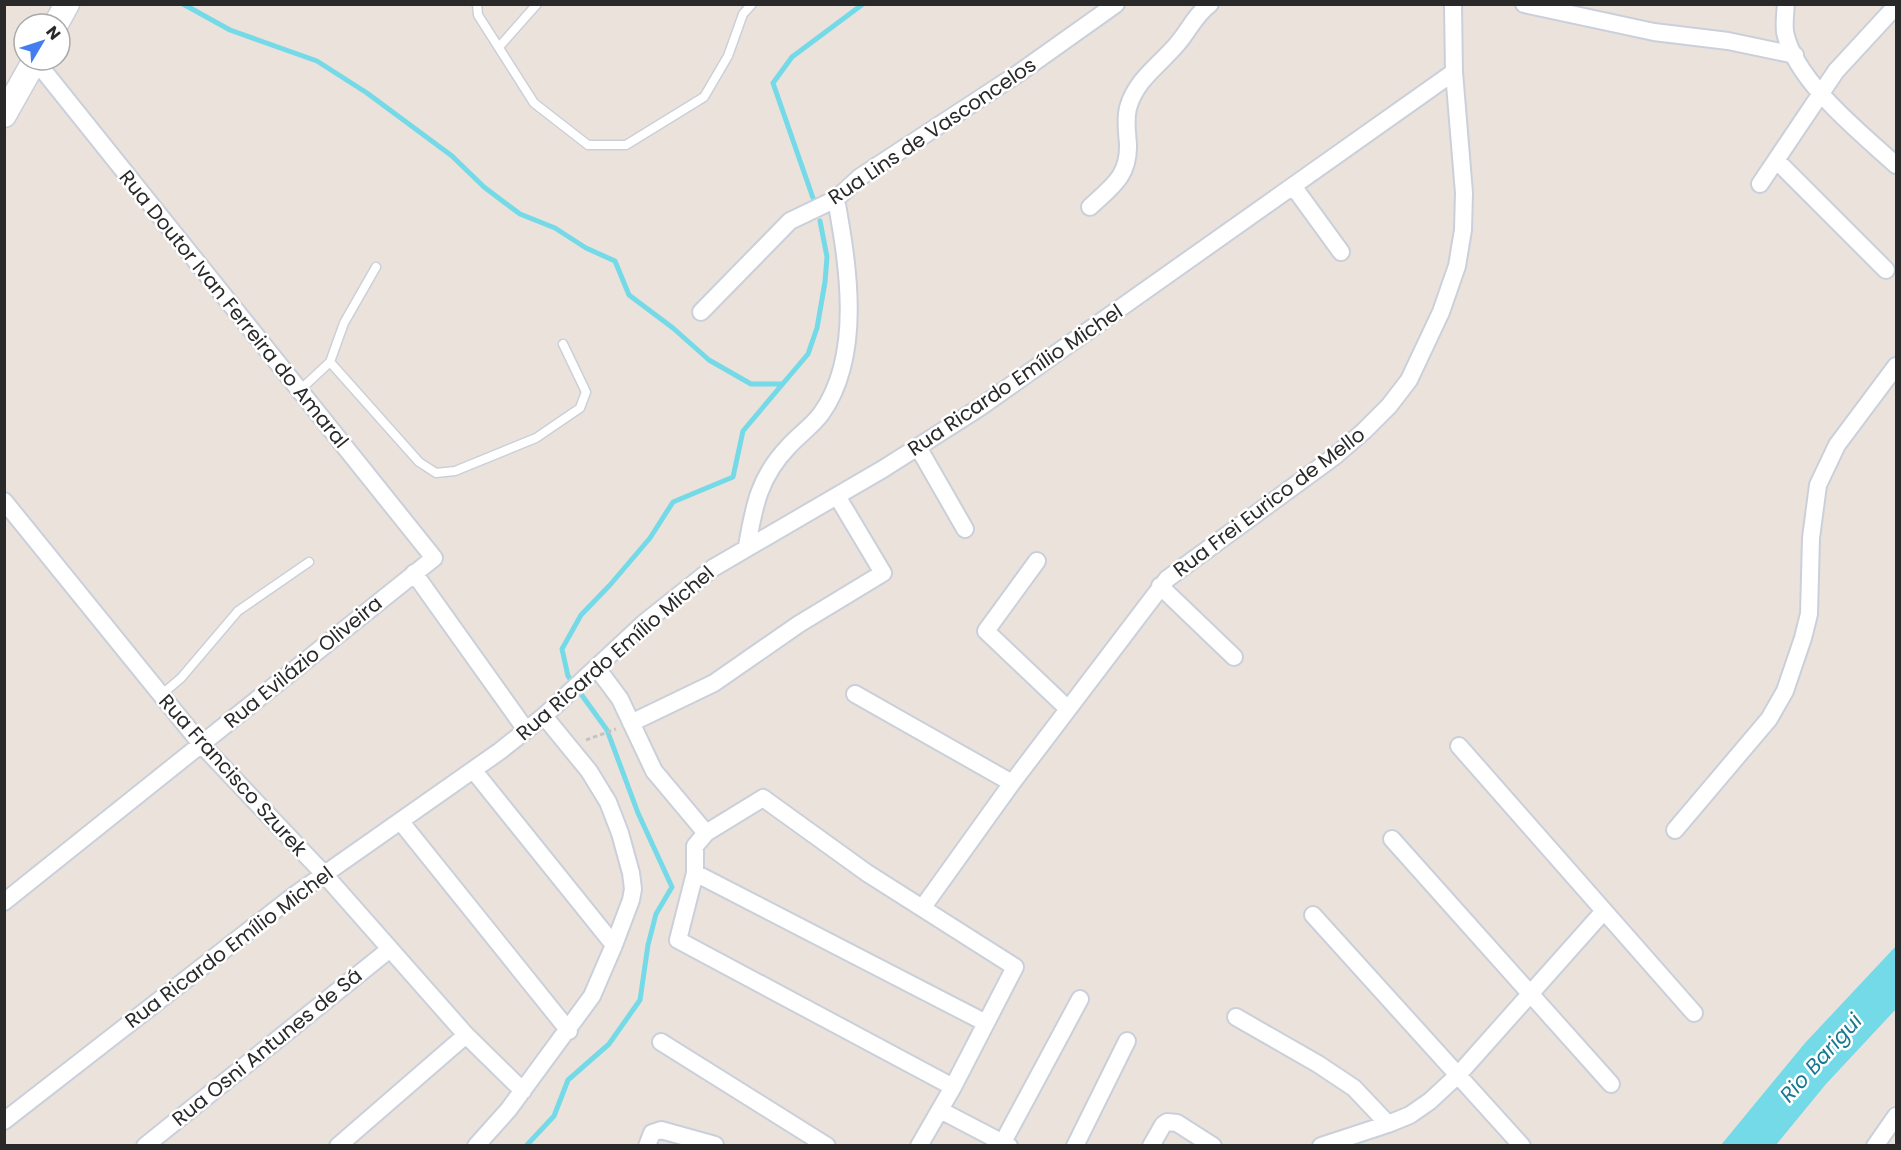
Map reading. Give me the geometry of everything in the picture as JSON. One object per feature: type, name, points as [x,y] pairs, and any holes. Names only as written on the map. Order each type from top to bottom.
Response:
[{"type":"main road","points":[[4,115],[28,72]]},
{"type":"street","points":[[1090,207],[1111,190],[1125,168],[1128,155],[1127,110],[1137,87],[1178,44],[1202,11],[1210,4]]},
{"type":"street","name":"Rua Frei Eurico de Mello","points":[[923,907],[1012,783],[1160,586],[1177,570],[1335,456],[1389,406],[1409,380],[1441,312],[1457,266],[1463,230],[1462,160],[1454,72],[1453,4]]},
{"type":"street","points":[[1524,4],[1654,32],[1728,41],[1795,55]]},
{"type":"street","points":[[1786,4],[1785,30],[1795,55],[1819,94],[1896,165]]},
{"type":"street","name":"Rua Lins de Vasconcelos","points":[[701,312],[789,221],[836,199],[860,177],[1019,73],[1116,5]]},
{"type":"street","points":[[1760,184],[1819,94],[1852,52],[1896,6]]},
{"type":"street","name":"Rua Doutor Ivan Ferreira do Amaral","points":[[45,72],[434,558]]},
{"type":"street","name":"Rua Ricardo Emílio Michel","points":[[4,1121],[230,944],[324,874],[474,771],[544,716],[644,623],[720,562],[837,496],[1021,380],[1454,72]]},
{"type":"street","points":[[1776,160],[1886,270]]},
{"type":"street","points":[[1293,186],[1341,252]]},
{"type":"street","points":[[747,546],[754,503],[760,487],[776,461],[822,412],[834,388],[844,358],[848,333],[849,286],[846,253],[836,199]]},
{"type":"street","points":[[1675,830],[1769,719],[1785,691],[1809,614],[1811,538],[1818,485],[1837,445],[1896,366]]},
{"type":"street","points":[[918,447],[965,529]]},
{"type":"street","points":[[632,723],[714,683],[799,624],[883,573],[837,496]]},
{"type":"street","name":"Rua Francisco Szurek","points":[[4,501],[201,744],[324,874],[466,1035],[523,1091]]},
{"type":"street","name":"Rua Evilázio Oliveira","points":[[4,902],[434,558]]},
{"type":"street","points":[[1037,561],[986,631],[1068,709]]},
{"type":"street","points":[[414,573],[526,730]]},
{"type":"street","points":[[1160,586],[1234,657]]},
{"type":"street","points":[[597,668],[620,699],[654,771],[706,834]]},
{"type":"street","points":[[855,694],[1012,783]]},
{"type":"street","points":[[476,1146],[523,1091],[569,1031],[592,996],[631,900],[633,880],[615,818],[600,787],[570,746],[544,716]]},
{"type":"street","points":[[1459,746],[1694,1013]]},
{"type":"street","points":[[474,771],[614,945]]},
{"type":"street","points":[[919,1146],[953,1087],[1015,968],[867,873],[763,798],[698,840],[695,846],[695,873],[678,940],[953,1087]]},
{"type":"street","points":[[401,822],[569,1031]]},
{"type":"street","points":[[1392,839],[1611,1084]]},
{"type":"street","points":[[695,873],[986,1023]]},
{"type":"street","points":[[1321,1146],[1388,1125],[1430,1101],[1458,1075],[1604,910]]},
{"type":"street","points":[[1313,915],[1522,1146]]},
{"type":"street","name":"Rua Osni Antunes de Sá","points":[[145,1146],[390,949]]},
{"type":"street","points":[[940,1110],[1006,1144],[1080,999]]},
{"type":"street","points":[[1236,1017],[1318,1064],[1353,1088],[1388,1125]]},
{"type":"street","points":[[338,1146],[466,1035]]},
{"type":"street","points":[[1075,1146],[1127,1041]]},
{"type":"street","points":[[661,1042],[827,1146]]},
{"type":"street","points":[[1875,1146],[1896,1116]]},
{"type":"street","points":[[1151,1146],[1167,1122],[1177,1123],[1213,1146]]},
{"type":"street","points":[[647,1146],[647,1140],[652,1132],[661,1130],[716,1145]]},
{"type":"lane","points":[[477,4],[478,15],[534,103],[588,145],[626,145],[704,97],[728,56],[743,14],[752,4]]},
{"type":"lane","points":[[499,47],[537,4]]},
{"type":"lane","points":[[300,390],[330,362],[344,323],[376,267]]},
{"type":"lane","points":[[330,362],[419,462],[436,473],[455,471],[536,438],[580,408],[586,392],[563,344]]},
{"type":"lane","points":[[161,695],[181,678],[238,611],[309,562]]},
{"type":"path","points":[[570,746],[632,723]]},
{"type":"water","name":"Rio Barigui","points":[[1896,946],[1896,1009],[1826,1084],[1776,1145],[1721,1145],[1805,1043]]},
{"type":"waterway","points":[[183,4],[230,30],[317,61],[367,93],[452,156],[484,187],[520,214],[555,228],[586,248],[615,261],[629,295],[673,328],[709,360],[751,384],[782,384]]},
{"type":"waterway","points":[[813,198],[773,83],[792,57],[863,4]]},
{"type":"waterway","points":[[526,1146],[554,1116],[568,1080],[609,1044],[640,1000],[648,945],[656,914],[672,887],[638,813],[607,730],[568,676],[562,649],[581,615],[650,538],[673,502],[733,477],[743,431],[808,354],[817,328],[825,282],[827,257],[820,221]]}]
